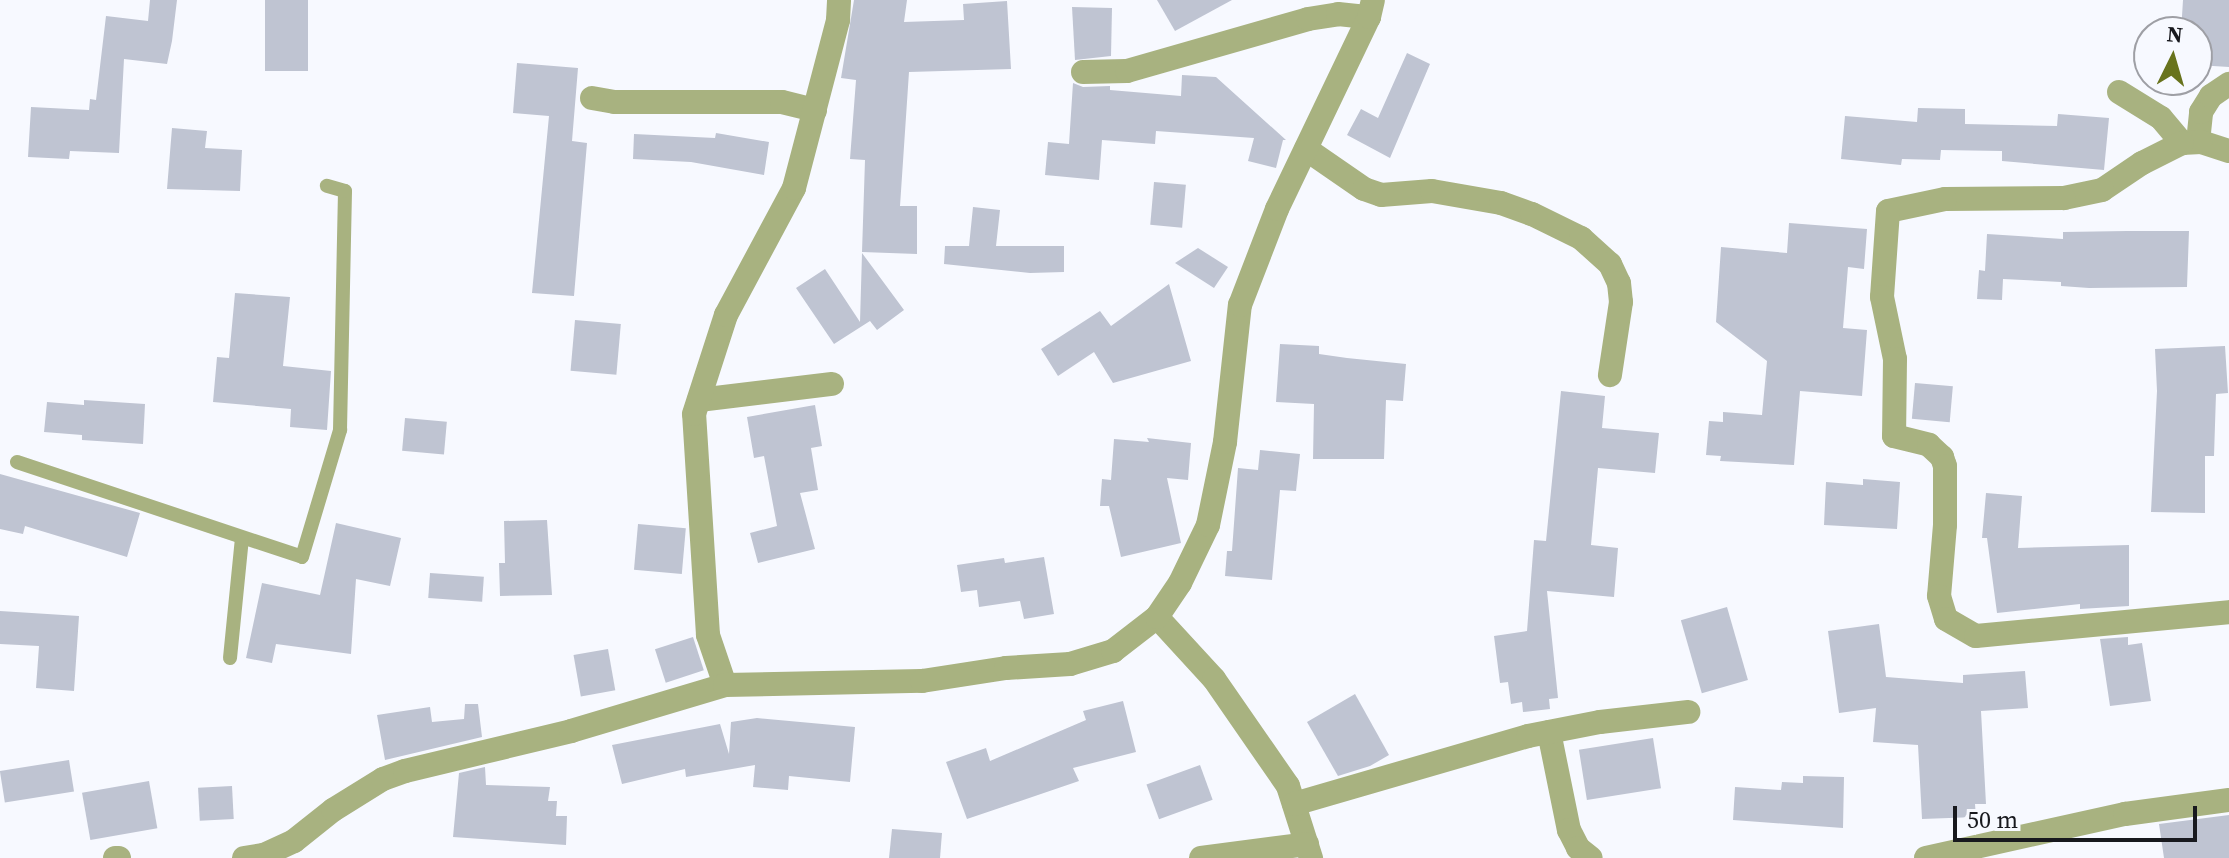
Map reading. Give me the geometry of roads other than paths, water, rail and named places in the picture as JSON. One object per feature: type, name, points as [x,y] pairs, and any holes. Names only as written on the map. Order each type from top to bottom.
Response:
[{"type":"street","points":[[725,685],[708,635],[694,414],[726,315],[794,188],[838,20],[839,0]]},
{"type":"street","points":[[1083,72],[1127,71],[1308,19],[1371,8]]},
{"type":"street","points":[[244,858],[264,855],[294,841],[333,810],[383,779],[571,731],[725,685],[922,681],[1006,668],[1070,664],[1113,651],[1157,617],[1180,583],[1208,525],[1227,428],[1240,305],[1277,209],[1371,8]]},
{"type":"street","points":[[2229,84],[2211,96],[2201,112],[2190,143],[2142,163],[2102,190],[2064,198],[1945,199],[1888,211],[1882,297],[1895,359],[1894,436],[1929,445],[1942,457],[1945,525],[1939,596],[1946,619],[1976,636],[2229,612]]},
{"type":"street","points":[[2119,92],[2161,118],[2190,143],[2229,151]]},
{"type":"street","points":[[592,98],[615,102],[782,102],[815,110]]},
{"type":"street","points":[[1306,149],[1364,189],[1381,195],[1432,191],[1501,203],[1581,238],[1610,264],[1619,283],[1621,302],[1610,375]]},
{"type":"street","points":[[699,400],[832,384]]},
{"type":"street","points":[[1157,617],[1214,679],[1288,786],[1309,851],[1201,858]]},
{"type":"street","points":[[1294,804],[1549,732],[1600,722],[1688,712]]},
{"type":"street","points":[[1549,732],[1569,830],[1578,848],[1591,858]]},
{"type":"street","points":[[1926,858],[2125,814],[2229,800]]},
{"type":"lane","points":[[17,462],[302,557],[340,430],[345,191],[327,186]]},
{"type":"lane","points":[[230,658],[242,538]]}]
